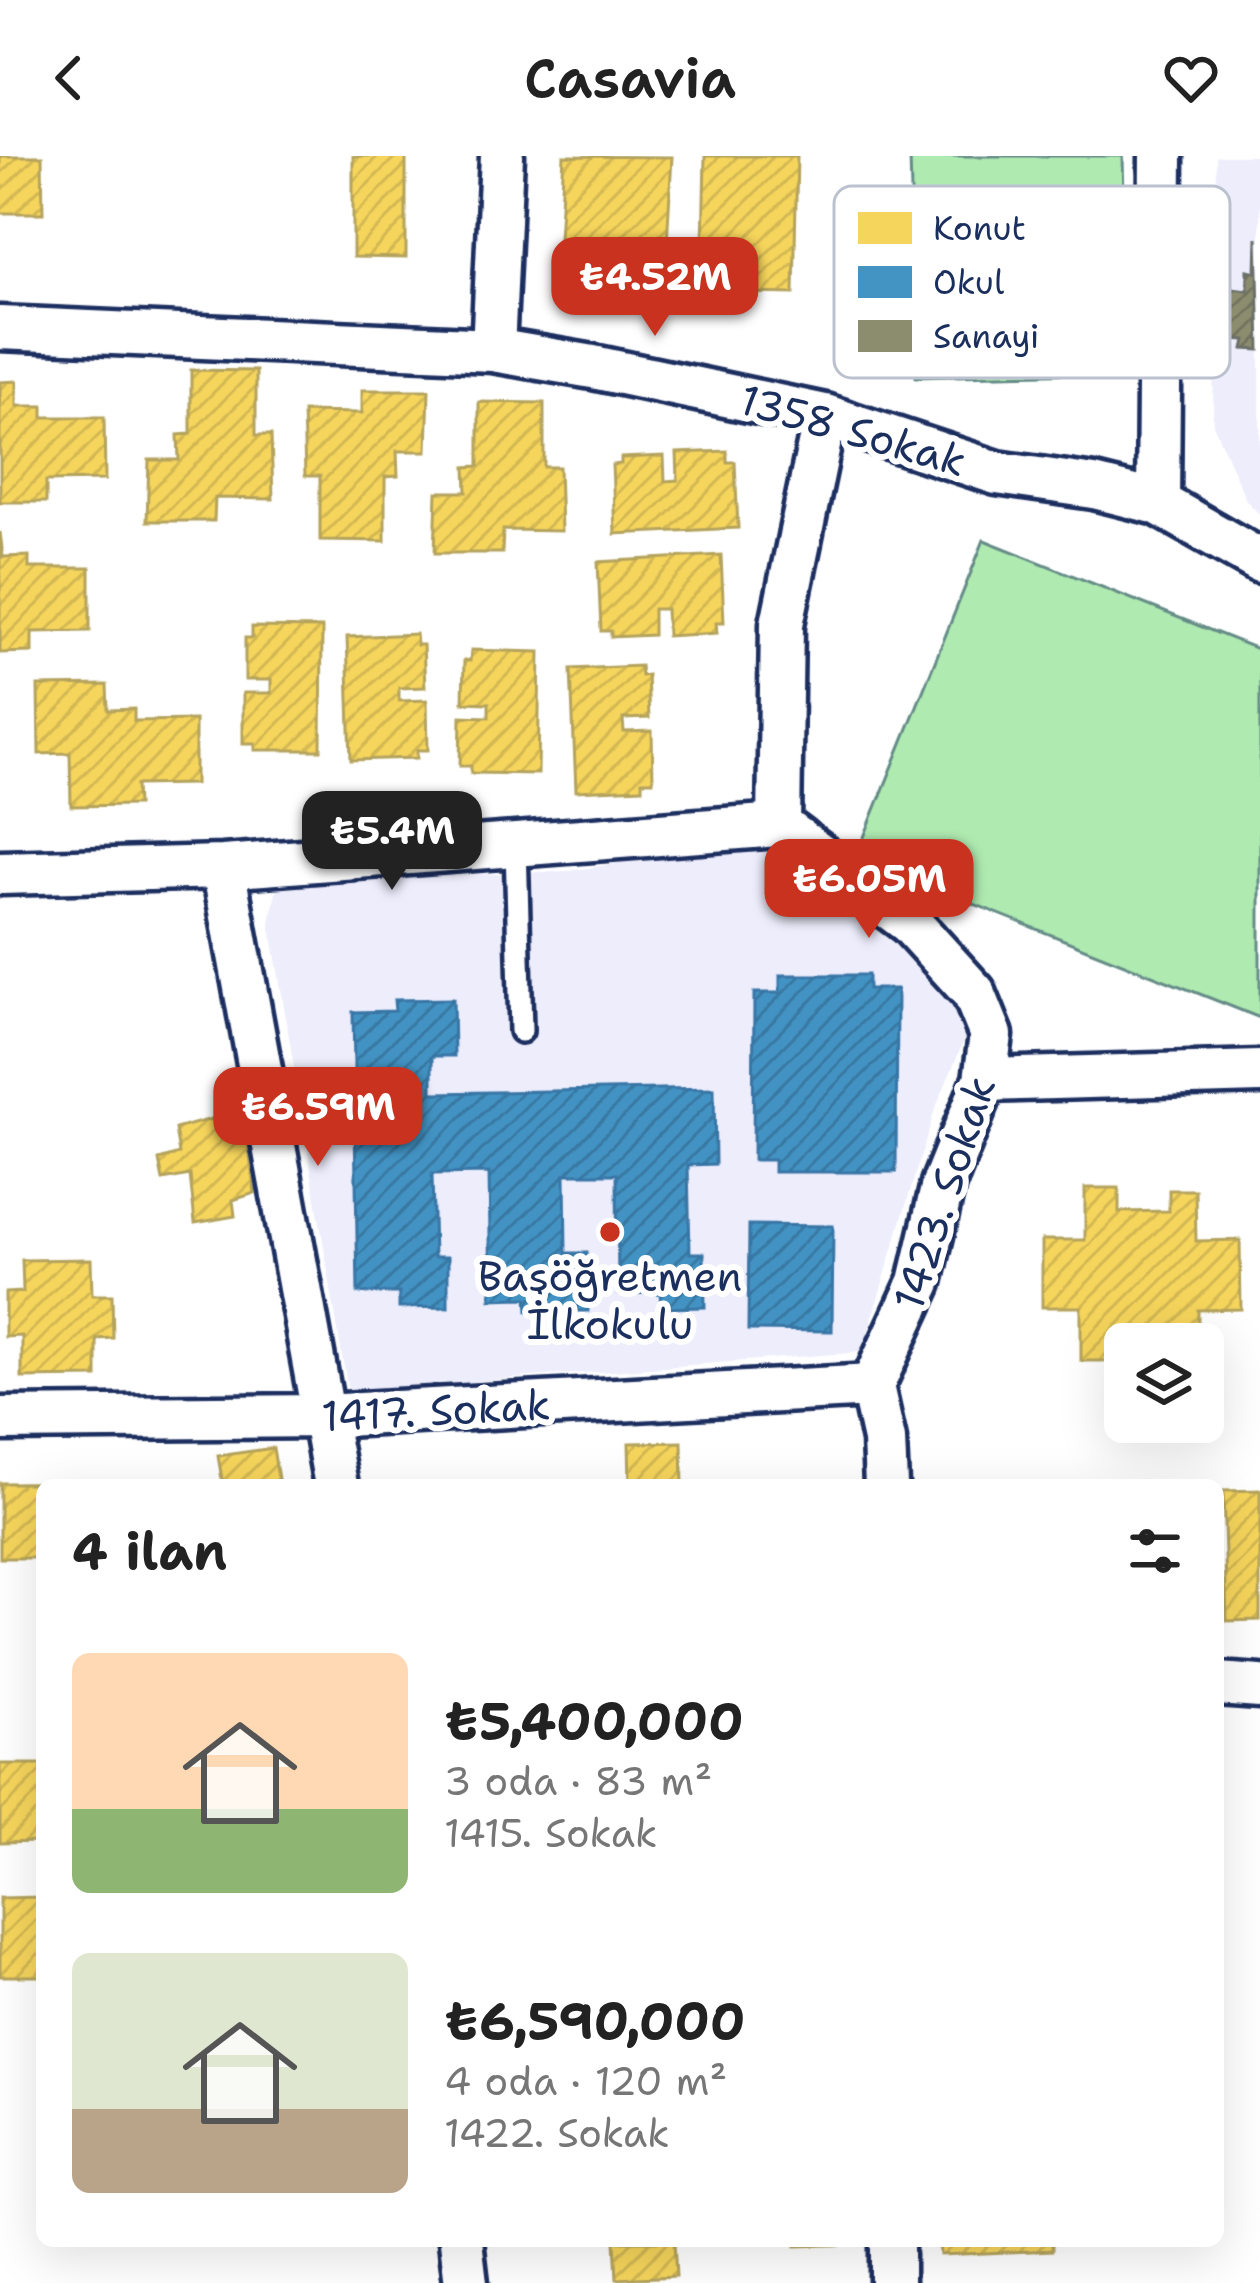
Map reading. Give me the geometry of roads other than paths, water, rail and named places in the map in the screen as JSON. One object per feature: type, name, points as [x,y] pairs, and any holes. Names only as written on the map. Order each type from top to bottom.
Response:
[{"type":"street","points":[[493,350],[502,156]]},
{"type":"street","points":[[1161,156],[1161,186]]},
{"type":"street","name":"1358 Sokak","points":[[0,328],[493,350],[825,416],[997,473],[1094,487],[1158,503],[1260,561]]},
{"type":"street","points":[[1158,503],[1159,378]]},
{"type":"street","points":[[0,873],[223,867],[779,825],[782,624],[825,416]]},
{"type":"street","name":"1423. Sokak","points":[[779,825],[910,923],[974,993],[991,1035],[986,1080],[943,1184],[920,1282],[872,1386]]},
{"type":"street","points":[[223,867],[335,1479]]},
{"type":"street","points":[[986,1080],[1260,1072]]},
{"type":"street","points":[[872,1386],[884,1440],[886,1479]]},
{"type":"street","name":"1417. Sokak","points":[[0,1419],[324,1417],[872,1386]]},
{"type":"street","points":[[1224,1684],[1260,1687]]},
{"type":"street","points":[[462,2247],[466,2283]]},
{"type":"street","points":[[892,2247],[892,2283]]},
{"type":"lane","points":[[516,845],[521,1030]]},
{"type":"place","name":"Başöğretmen İlkokulu","points":[[610,1232]]}]
